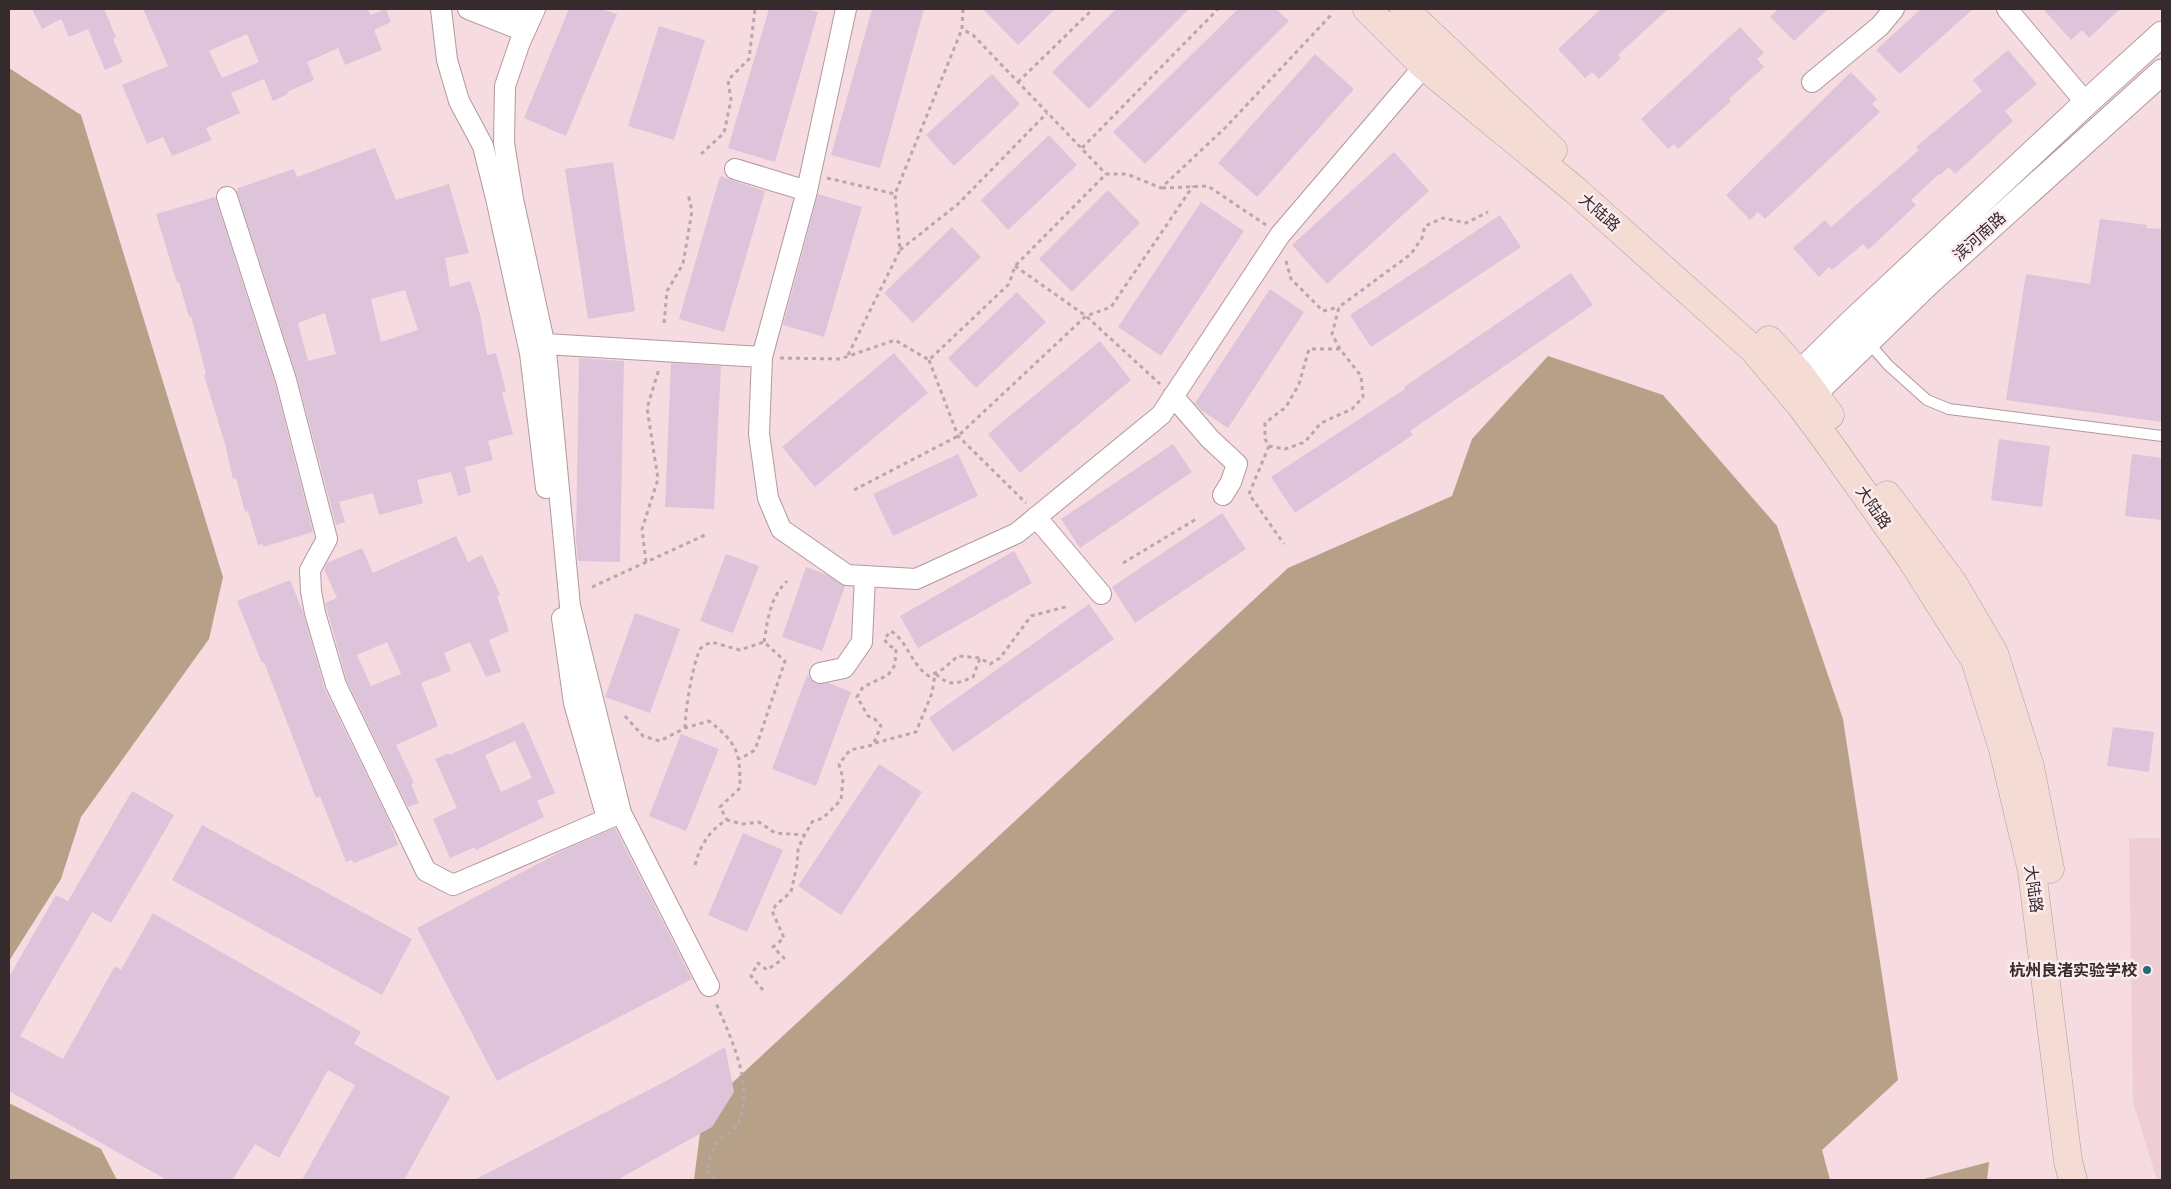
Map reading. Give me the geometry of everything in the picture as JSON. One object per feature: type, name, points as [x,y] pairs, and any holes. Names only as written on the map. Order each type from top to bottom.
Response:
[{"type":"main road","name":"大陆路","points":[[1368,9],[1424,66],[1575,190],[1800,390],[1864,463],[1953,583],[1994,653],[2030,767],[2052,881],[2078,1105],[2091,1180]]},
{"type":"main road","name":"大陆路","points":[[1404,9],[1570,167],[1758,329],[1911,559],[1975,660],[2003,749],[2032,871],[2068,1161],[2073,1180]]},
{"type":"street","points":[[441,9],[447,60],[458,101],[483,146],[528,344],[574,703],[614,816],[709,986]]},
{"type":"street","points":[[468,9],[524,31]]},
{"type":"street","points":[[500,9],[514,15],[519,9]]},
{"type":"street","points":[[535,9],[524,31],[505,86],[504,143],[513,199],[545,344],[570,606],[614,816]]},
{"type":"street","points":[[846,9],[807,191],[762,357],[759,434],[768,498],[781,529],[847,575],[916,579],[1017,532],[1161,415],[1280,235],[1441,44]]},
{"type":"street","points":[[1812,82],[1880,26],[1894,9]]},
{"type":"street","points":[[2018,13],[2086,102]]},
{"type":"street","points":[[1859,332],[2086,102],[2162,34]]},
{"type":"street","name":"滨河南路","points":[[1800,390],[1859,332],[1928,283],[2162,72]]},
{"type":"street","points":[[735,169],[807,191]]},
{"type":"street","points":[[227,197],[286,380],[327,539],[310,570],[315,613],[336,685],[426,871],[453,886],[614,816]]},
{"type":"street","points":[[545,344],[762,357]]},
{"type":"street","points":[[1174,396],[1210,439],[1237,464],[1232,482],[1223,495]]},
{"type":"street","points":[[1037,516],[1101,594]]},
{"type":"street","points":[[820,673],[844,668],[862,642],[865,576]]},
{"type":"lane","points":[[1859,332],[1888,365],[1927,400],[1949,409],[2162,436]]},
{"type":"path","points":[[701,154],[724,134],[731,100],[728,80],[749,59],[755,9]]},
{"type":"path","points":[[900,250],[894,194],[962,29],[963,9]]},
{"type":"path","points":[[1018,82],[1094,9]]},
{"type":"path","points":[[1082,148],[1218,9]]},
{"type":"path","points":[[1161,188],[1225,128],[1332,14]]},
{"type":"path","points":[[962,29],[972,35],[1106,174]]},
{"type":"path","points":[[848,356],[900,250],[958,204],[1047,113]]},
{"type":"path","points":[[929,360],[1009,284],[1015,266],[1106,174],[1128,174],[1161,188],[1208,186],[1280,235],[1291,280],[1323,311],[1339,307],[1411,254],[1422,238],[1425,226],[1443,218],[1466,223],[1488,212]]},
{"type":"path","points":[[823,178],[894,194]]},
{"type":"path","points":[[854,490],[958,436],[1086,316],[1111,307],[1193,186]]},
{"type":"path","points":[[664,323],[667,291],[683,264],[692,211],[688,194]]},
{"type":"path","points":[[1015,266],[1086,316],[1174,396]]},
{"type":"path","points":[[1339,307],[1332,334],[1340,349],[1361,376],[1363,397],[1352,409],[1321,422],[1305,442],[1285,449],[1269,446],[1265,439],[1265,423],[1286,407],[1299,384],[1309,349],[1340,349]]},
{"type":"path","points":[[762,357],[840,359],[895,340],[929,360],[958,436],[1037,516]]},
{"type":"path","points":[[646,562],[642,529],[658,479],[647,408],[658,375],[660,361]]},
{"type":"path","points":[[1269,446],[1249,494],[1284,544]]},
{"type":"path","points":[[1124,563],[1198,518]]},
{"type":"path","points":[[592,587],[705,536]]},
{"type":"path","points":[[764,642],[769,611],[778,590],[787,580]]},
{"type":"path","points":[[874,743],[881,726],[874,718],[868,716],[857,697],[863,687],[888,675],[895,665],[896,648],[889,646],[884,639],[891,630],[899,636],[922,672],[928,676],[935,674],[958,656],[980,658],[990,664],[1000,658],[1031,616],[1069,606]]},
{"type":"path","points":[[685,728],[685,716],[697,658],[702,646],[711,642],[740,650],[764,642]]},
{"type":"path","points":[[740,758],[755,750],[785,661],[764,642]]},
{"type":"path","points":[[935,674],[945,682],[956,684],[973,677],[980,658]]},
{"type":"path","points":[[763,990],[751,976],[758,963],[767,970],[784,958],[773,947],[784,938],[772,911],[791,892],[798,850],[812,822],[823,818],[841,800],[842,779],[839,764],[850,750],[864,748],[874,743],[916,732],[932,693],[935,674]]},
{"type":"path","points":[[625,716],[644,736],[660,740],[685,728],[709,721],[729,737],[740,758],[740,788],[720,808],[727,820]]},
{"type":"path","points":[[695,865],[704,842],[716,825],[727,820],[743,824],[759,822],[775,833],[804,835]]},
{"type":"path","points":[[709,986],[733,1045],[744,1084],[744,1103],[737,1126],[716,1143],[706,1169],[714,1180]]},
{"type":"shaded area","points":[[9,68],[81,115],[223,577],[209,639],[81,817],[61,879],[9,961]]},
{"type":"shaded area","points":[[1548,356],[1663,395],[1777,526],[1843,719],[1898,1080],[1822,1150],[1830,1180],[694,1180],[703,1110],[1288,568],[1452,496],[1472,439]]},
{"type":"shaded area","name":"杭州良渚实验学校","points":[[2129,838],[2162,838],[2162,1180],[2157,1180],[2133,1102]]},
{"type":"shaded area","points":[[9,1103],[101,1149],[117,1180],[9,1180]]},
{"type":"shaded area","points":[[1989,1162],[1987,1180],[1920,1180]]},
{"type":"building","points":[[32,9],[104,9],[116,37],[113,39],[123,62],[105,70],[88,29],[69,37],[61,19],[42,29]]},
{"type":"building","points":[[143,9],[368,9],[370,15],[386,9],[391,22],[374,30],[382,50],[345,65],[338,48],[307,62],[314,80],[287,92],[288,94],[273,101],[264,79],[231,93],[240,113],[206,128],[212,140],[172,156],[163,137],[147,144],[122,85],[168,66]],"holes":[[[247,34],[259,62],[222,78],[209,51]]]},
{"type":"building","points":[[569,9],[601,9],[617,14],[566,136],[524,118]]},
{"type":"building","points":[[769,9],[806,9],[818,12],[775,162],[728,148]]},
{"type":"building","points":[[872,9],[924,9],[880,168],[831,155]]},
{"type":"building","points":[[983,9],[1055,9],[1018,45]]},
{"type":"building","points":[[1116,9],[1189,9],[1089,109],[1052,72]]},
{"type":"building","points":[[1238,9],[1276,9],[1289,21],[1145,164],[1113,132]]},
{"type":"building","points":[[1601,9],[1668,9],[1618,55],[1621,58],[1599,79],[1592,72],[1585,78],[1558,49]]},
{"type":"building","points":[[1778,9],[1828,9],[1794,41],[1770,17]]},
{"type":"building","points":[[1921,9],[1973,9],[1900,74],[1876,50]]},
{"type":"building","points":[[2043,9],[2120,9],[2089,38],[2082,30],[2071,40]]},
{"type":"building","points":[[659,26],[705,40],[674,140],[628,126]]},
{"type":"building","points":[[1740,27],[1764,53],[1757,59],[1764,67],[1729,99],[1731,101],[1678,149],[1674,144],[1668,149],[1641,119]]},
{"type":"building","points":[[2008,50],[2037,84],[2005,111],[2013,121],[1955,174],[1949,167],[1939,174],[1911,200],[1916,205],[1868,250],[1863,244],[1832,270],[1829,267],[1819,277],[1793,248],[1825,220],[1831,227],[1919,150],[1916,147],[1982,91],[1973,80]]},
{"type":"building","points":[[1315,54],[1354,89],[1257,197],[1218,163]]},
{"type":"building","points":[[1851,72],[1877,99],[1872,104],[1880,112],[1765,219],[1758,212],[1750,220],[1726,195]]},
{"type":"building","points":[[992,74],[1020,104],[954,166],[926,135]]},
{"type":"building","points":[[1049,135],[1077,165],[1008,230],[981,200]]},
{"type":"building","points":[[375,148],[396,200],[449,184],[469,253],[445,258],[450,287],[470,281],[480,314],[487,355],[496,353],[506,391],[502,393],[513,434],[488,441],[493,460],[465,467],[471,492],[458,496],[451,472],[417,480],[423,503],[379,515],[373,493],[339,502],[345,522],[336,525],[297,377],[237,191],[238,188],[294,169],[297,177]],"holes":[[[405,290],[418,330],[381,342],[371,299]],[[325,313],[336,354],[308,361],[298,323]]]},
{"type":"building","points":[[1394,152],[1429,191],[1327,284],[1292,245]]},
{"type":"building","points":[[613,162],[635,311],[588,319],[565,169]]},
{"type":"building","points":[[720,176],[765,191],[724,332],[679,319]]},
{"type":"building","points":[[1108,190],[1140,223],[1072,292],[1039,259]]},
{"type":"building","points":[[818,194],[862,207],[824,337],[783,325]]},
{"type":"building","points":[[215,197],[275,383],[313,532],[263,547],[263,544],[258,545],[248,511],[245,512],[236,478],[233,479],[225,444],[204,375],[206,374],[191,316],[189,317],[179,282],[177,283],[156,214]]},
{"type":"building","points":[[1201,202],[1244,231],[1161,356],[1118,327]]},
{"type":"building","points":[[1500,215],[1521,247],[1371,347],[1350,315]]},
{"type":"building","points":[[2100,219],[2147,225],[2146,228],[2162,229],[2162,422],[2006,400],[2026,274],[2090,284]]},
{"type":"building","points":[[952,227],[981,257],[913,323],[884,293]]},
{"type":"building","points":[[1571,273],[1593,305],[1410,431],[1413,435],[1295,513],[1271,477],[1405,389],[1404,387]]},
{"type":"building","points":[[1270,289],[1304,312],[1228,428],[1201,410],[1195,403]]},
{"type":"building","points":[[1017,292],[1046,322],[976,388],[948,358]]},
{"type":"building","points":[[1100,341],[1131,380],[1020,473],[988,434]]},
{"type":"building","points":[[894,353],[928,393],[815,487],[782,447]]},
{"type":"building","points":[[579,358],[624,361],[620,562],[578,561],[576,539]]},
{"type":"building","points":[[671,363],[721,366],[714,509],[665,507]]},
{"type":"building","points":[[1999,439],[2050,446],[2042,507],[1991,500]]},
{"type":"building","points":[[1173,444],[1192,472],[1080,548],[1061,519]]},
{"type":"building","points":[[958,454],[978,496],[893,536],[873,494]]},
{"type":"building","points":[[2132,454],[2162,458],[2162,520],[2125,516]]},
{"type":"building","points":[[1222,513],[1246,549],[1135,623],[1112,587]]},
{"type":"building","points":[[456,536],[468,562],[482,555],[500,595],[497,596],[509,631],[489,640],[501,672],[486,677],[470,642],[444,653],[451,671],[421,683],[438,726],[396,745],[414,783],[411,784],[419,803],[408,807],[347,681],[325,603],[337,598],[324,569],[327,563],[362,548],[373,573]],"holes":[[[387,642],[401,674],[371,686],[357,655]]]},
{"type":"building","points":[[1014,551],[1032,583],[918,648],[900,616]]},
{"type":"building","points":[[726,554],[759,566],[733,633],[700,621]]},
{"type":"building","points":[[806,567],[825,574],[845,586],[822,651],[782,637]]},
{"type":"building","points":[[290,580],[303,612],[325,690],[389,821],[398,845],[354,863],[352,860],[346,862],[320,796],[316,798],[264,662],[262,663],[237,601]]},
{"type":"building","points":[[1089,604],[1114,639],[953,752],[929,718]]},
{"type":"building","points":[[635,613],[680,629],[650,713],[605,697]]},
{"type":"building","points":[[807,675],[816,684],[829,683],[851,692],[816,786],[772,769]]},
{"type":"building","points":[[524,722],[555,793],[537,801],[544,817],[476,850],[475,847],[450,858],[433,819],[457,808],[435,759],[449,753],[449,755]],"holes":[[[515,741],[532,778],[501,792],[485,755]]]},
{"type":"building","points":[[2113,727],[2154,732],[2149,772],[2107,766]]},
{"type":"building","points":[[681,734],[719,749],[686,831],[649,816]]},
{"type":"building","points":[[879,764],[922,792],[841,915],[798,886]]},
{"type":"building","points":[[132,791],[174,815],[111,923],[92,912],[20,1036],[63,1059],[115,966],[121,970],[153,913],[361,1032],[354,1044],[450,1097],[404,1180],[302,1180],[355,1085],[328,1070],[279,1158],[255,1144],[232,1180],[167,1180],[9,1091],[9,977],[56,895],[68,901]]},
{"type":"building","points":[[202,825],[412,939],[382,995],[172,880]]},
{"type":"building","points":[[615,828],[692,979],[497,1081],[417,928],[564,850]]},
{"type":"building","points":[[743,833],[783,850],[747,932],[708,915]]},
{"type":"building","points":[[725,1047],[734,1092],[712,1127],[617,1180],[474,1180],[668,1080]]},
{"type":"place","name":"杭州良渚实验学校","points":[[2147,970]]}]
